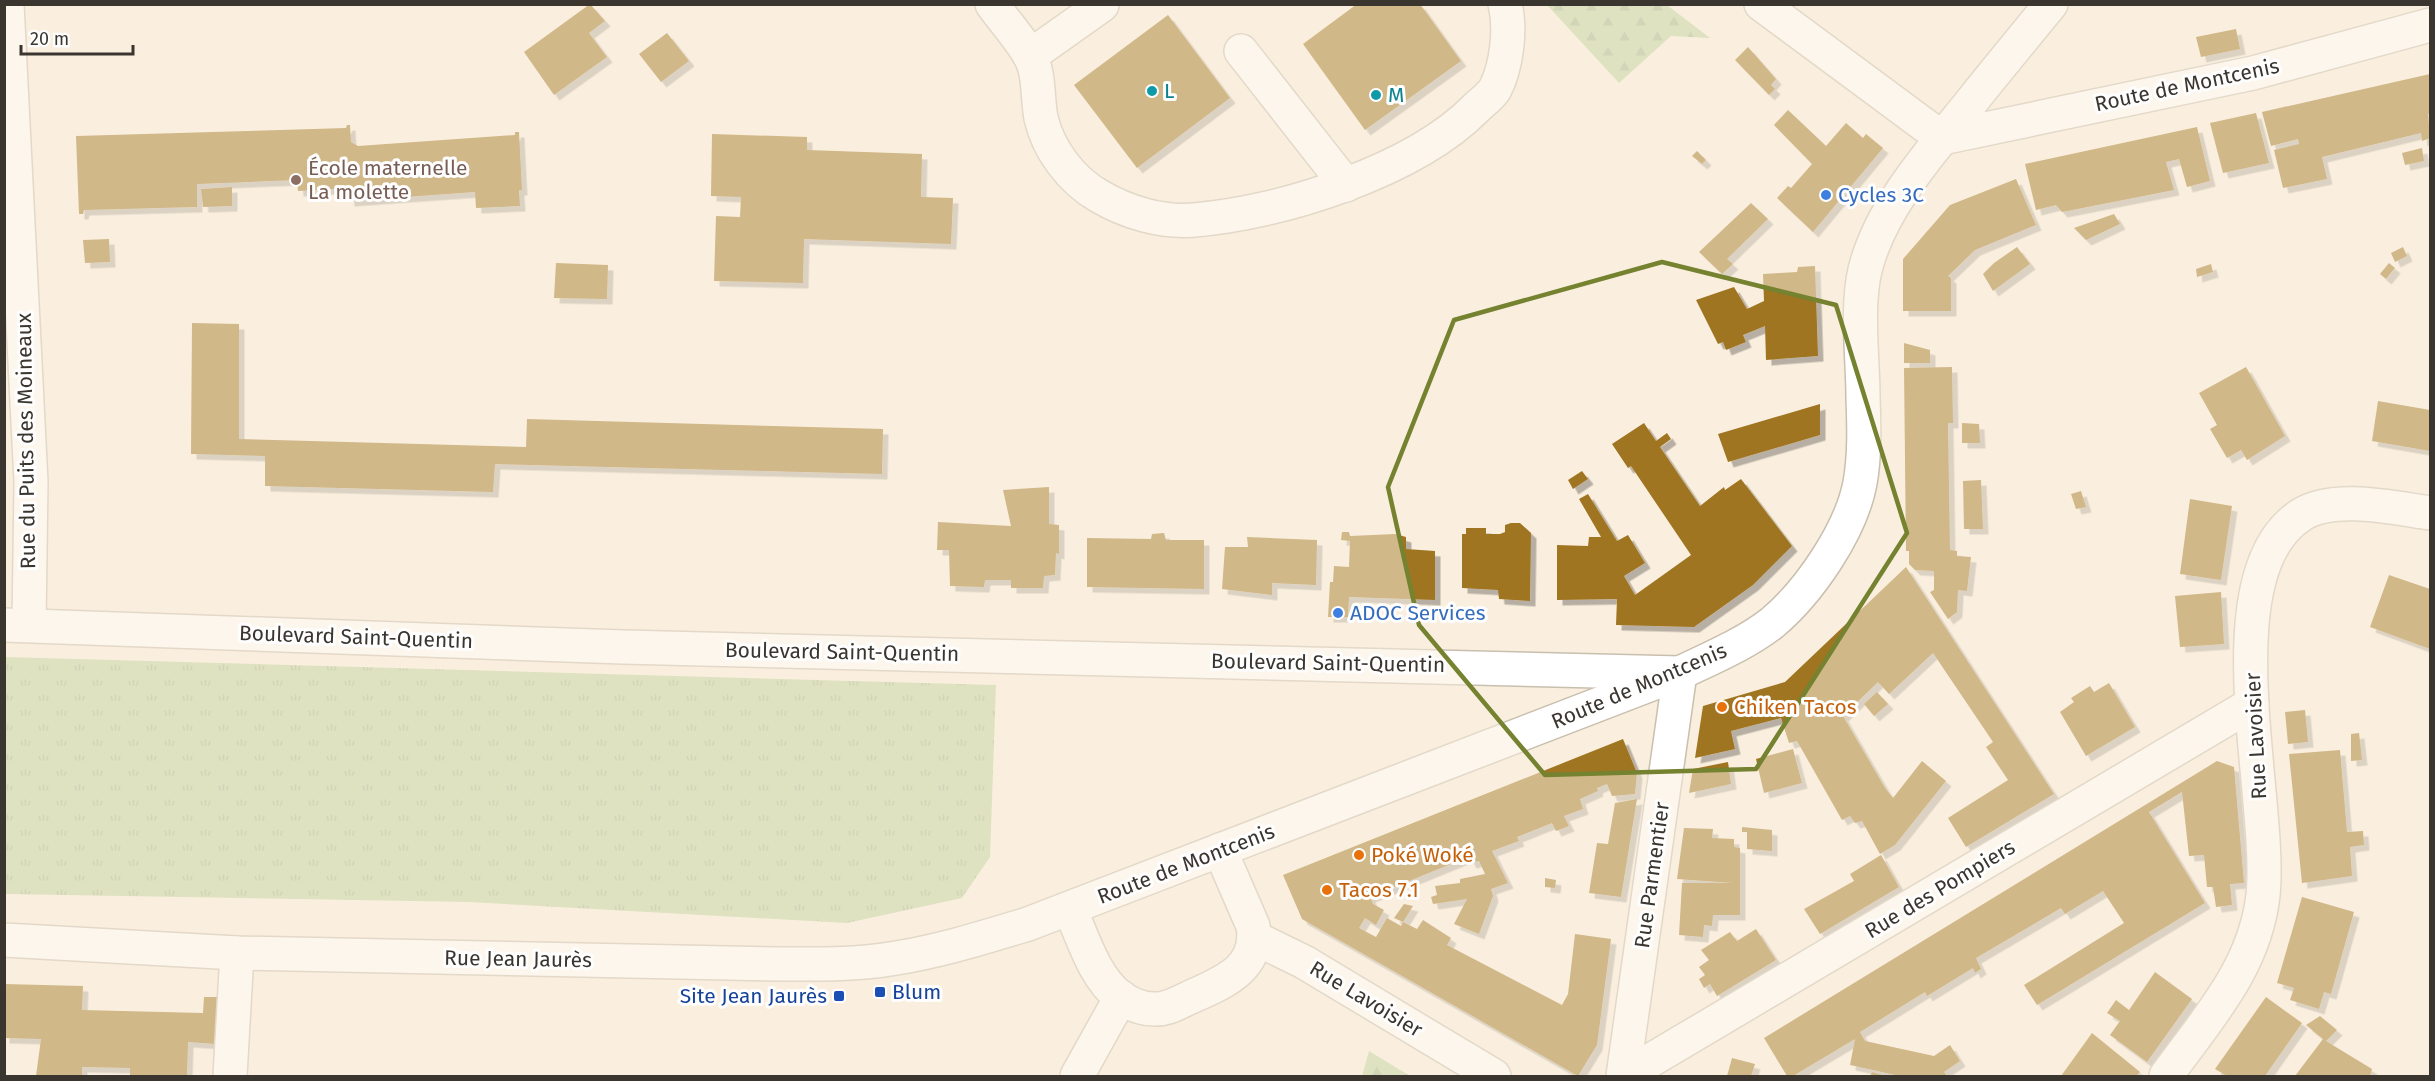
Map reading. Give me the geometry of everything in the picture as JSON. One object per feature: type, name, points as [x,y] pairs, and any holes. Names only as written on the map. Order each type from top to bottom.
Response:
[{"type":"street","name":"Rue du Puits des Moineaux","points":[[7,4],[31,482],[17,625]]},
{"type":"street","points":[[992,4],[1030,56],[1037,78],[1041,118],[1051,147],[1070,172],[1098,196],[1146,216],[1192,221],[1245,213],[1289,203],[1346,185],[1423,149],[1467,118],[1495,90],[1506,56],[1505,4]]},
{"type":"street","points":[[1761,4],[1942,138]]},
{"type":"street","name":"Route de Montcenis","points":[[1028,924],[1680,673],[1735,646],[1771,624],[1796,600],[1825,562],[1847,519],[1860,485],[1864,444],[1862,302],[1865,270],[1880,230],[1902,193],[1942,138],[2051,4]]},
{"type":"street","points":[[1030,56],[1102,5]]},
{"type":"street","name":"Route de Montcenis","points":[[1942,138],[2253,73],[2430,25]]},
{"type":"street","points":[[1241,51],[1346,185]]},
{"type":"street","name":"Rue Lavoisier","points":[[2166,1077],[2246,962],[2263,894],[2263,840],[2252,704],[2252,613],[2262,568],[2281,534],[2302,514],[2338,503],[2430,513]]},
{"type":"street","name":"Boulevard Saint-Quentin","points":[[17,625],[623,647],[1680,673]]},
{"type":"street","name":"Rue Parmentier","points":[[1624,1071],[1680,673]]},
{"type":"street","name":"Rue des Pompiers","points":[[1624,1071],[1641,1066],[2252,704]]},
{"type":"street","points":[[1070,909],[1099,972],[1121,998],[1140,1007],[1156,1009],[1170,1006],[1233,978],[1252,950],[1255,938],[1253,926],[1220,850]]},
{"type":"street","name":"Rue Jean Jaurès","points":[[4,940],[237,952],[835,964],[889,959],[934,950],[1028,924]]},
{"type":"street","name":"Rue Lavoisier","points":[[1255,938],[1304,962],[1484,1073]]},
{"type":"street","points":[[230,1077],[237,952]]},
{"type":"street","points":[[1077,1077],[1121,998]]},
{"type":"highlighted area","points":[[1662,262],[1836,305],[1907,533],[1756,769],[1545,775],[1419,625],[1388,487],[1454,320]]},
{"type":"green space","points":[[1547,5],[1667,5],[1710,38],[1671,36],[1619,83]]},
{"type":"green space","points":[[5,657],[996,685],[990,857],[962,898],[847,923],[469,902],[5,894]]},
{"type":"green space","points":[[1369,1051],[1410,1076],[1362,1076]]},
{"type":"building","points":[[590,4],[605,21],[589,33],[607,57],[554,95],[524,52]]},
{"type":"building","name":"M","points":[[1357,4],[1420,4],[1461,61],[1365,130],[1303,44]]},
{"type":"building","name":"L","points":[[1168,15],[1230,98],[1137,168],[1074,85]]},
{"type":"building","points":[[2236,29],[2240,49],[2201,57],[2196,37]]},
{"type":"building","points":[[667,33],[689,61],[661,82],[639,54]]},
{"type":"building","points":[[1748,47],[1776,79],[1771,85],[1775,89],[1769,95],[1735,60]]},
{"type":"building","points":[[2430,74],[2430,113],[2428,114],[2430,138],[2422,141],[2421,133],[2322,157],[2327,179],[2283,188],[2274,150],[2299,144],[2298,139],[2271,146],[2262,112]]},
{"type":"building","points":[[1788,110],[1826,146],[1846,123],[1863,138],[1866,134],[1883,148],[1813,232],[1777,198],[1788,186],[1791,188],[1812,164],[1774,125]]},
{"type":"building","points":[[2256,113],[2269,163],[2223,173],[2210,123]]},
{"type":"building","points":[[350,125],[351,142],[358,146],[515,135],[515,132],[519,132],[522,190],[519,190],[520,206],[476,208],[475,192],[349,201],[348,188],[298,191],[297,180],[197,184],[197,207],[84,210],[83,214],[79,214],[76,136],[346,128]]},
{"type":"building","points":[[2197,127],[2210,181],[2187,187],[2179,159],[2166,162],[2174,190],[2062,212],[2056,205],[2036,210],[2025,164]]},
{"type":"building","points":[[712,134],[807,137],[807,150],[922,154],[921,197],[953,198],[951,244],[804,239],[803,283],[714,281],[716,216],[740,217],[741,197],[711,196]]},
{"type":"building","points":[[2422,148],[2424,161],[2405,165],[2402,153]]},
{"type":"building","points":[[1697,151],[1706,160],[1702,164],[1692,156]]},
{"type":"building","points":[[2016,179],[2036,225],[1975,250],[1948,276],[1951,278],[1951,311],[1903,311],[1903,259],[1950,205]]},
{"type":"building","points":[[232,187],[232,206],[203,207],[201,189]]},
{"type":"building","points":[[1751,203],[1768,219],[1727,259],[1733,264],[1722,274],[1699,252]]},
{"type":"building","points":[[2114,214],[2120,224],[2086,240],[2074,228]]},
{"type":"building","points":[[109,239],[110,262],[85,263],[83,240]]},
{"type":"building","points":[[2017,247],[2030,264],[1993,291],[1983,274]]},
{"type":"building","points":[[2403,247],[2407,256],[2395,262],[2391,253]]},
{"type":"building","points":[[556,263],[608,265],[607,299],[554,298]]},
{"type":"building","points":[[2389,263],[2395,268],[2386,279],[2380,274]]},
{"type":"building","points":[[2211,264],[2213,272],[2197,277],[2196,269]]},
{"type":"building","points":[[1815,266],[1818,356],[1766,360],[1765,326],[1743,335],[1746,342],[1726,350],[1723,342],[1718,344],[1696,300],[1734,287],[1747,309],[1764,301],[1763,274],[1797,272],[1798,267]]},
{"type":"building","points":[[192,323],[239,324],[239,439],[526,447],[527,419],[883,429],[882,474],[495,464],[493,492],[265,486],[265,456],[191,454]]},
{"type":"building","points":[[1904,343],[1930,350],[1930,363],[1904,363]]},
{"type":"building","points":[[1952,367],[1953,423],[1948,423],[1950,550],[1957,551],[1957,556],[1971,557],[1967,591],[1958,590],[1957,612],[1948,619],[1930,592],[1934,590],[1934,571],[1915,570],[1909,564],[1909,551],[1906,551],[1904,368]]},
{"type":"building","points":[[2246,367],[2285,436],[2247,460],[2241,450],[2227,458],[2210,429],[2217,425],[2199,393]]},
{"type":"building","points":[[2378,401],[2430,410],[2430,451],[2372,441]]},
{"type":"building","points":[[1820,404],[1820,435],[1728,462],[1718,434]]},
{"type":"building","points":[[1644,423],[1656,441],[1667,433],[1671,439],[1660,447],[1700,506],[1724,487],[1725,490],[1741,479],[1792,546],[1753,585],[1694,627],[1616,625],[1617,599],[1557,600],[1557,545],[1588,546],[1589,537],[1601,537],[1579,499],[1588,494],[1617,541],[1628,535],[1645,563],[1624,576],[1635,595],[1691,555],[1631,466],[1628,468],[1612,444]]},
{"type":"building","points":[[1962,423],[1979,424],[1980,443],[1962,443]]},
{"type":"building","points":[[1582,471],[1588,479],[1573,489],[1568,480]]},
{"type":"building","points":[[1981,480],[1983,529],[1964,529],[1963,481]]},
{"type":"building","points":[[1049,487],[1049,524],[1059,525],[1059,554],[1056,553],[1055,575],[1044,576],[1043,588],[1011,588],[1011,580],[985,580],[984,587],[950,586],[949,550],[937,550],[938,522],[1011,526],[1003,490]]},
{"type":"building","points":[[2081,491],[2086,507],[2076,509],[2071,494]]},
{"type":"building","points":[[2190,499],[2232,506],[2221,580],[2180,574]]},
{"type":"building","points":[[1520,523],[1531,533],[1530,601],[1499,599],[1498,590],[1462,588],[1462,534],[1466,534],[1466,528],[1486,528],[1486,534],[1500,534],[1505,532],[1505,525]]},
{"type":"building","points":[[1342,532],[1349,532],[1350,536],[1395,534],[1406,537],[1406,549],[1435,551],[1435,600],[1349,597],[1348,617],[1328,617],[1330,582],[1333,582],[1334,566],[1349,567],[1350,541],[1341,540]]},
{"type":"building","points":[[1164,533],[1166,540],[1204,540],[1204,589],[1087,587],[1087,538],[1151,539],[1152,534]]},
{"type":"building","points":[[1247,537],[1317,540],[1316,585],[1272,583],[1272,595],[1222,589],[1225,547],[1248,547]]},
{"type":"building","points":[[1906,567],[2054,794],[1966,847],[1948,818],[2008,780],[1986,747],[1993,742],[1933,653],[1889,694],[1878,682],[1843,716],[1893,798],[1922,761],[1946,781],[1895,845],[1880,854],[1862,821],[1855,823],[1850,816],[1842,820],[1797,741],[1789,743],[1781,718],[1731,731],[1735,749],[1695,758],[1703,706],[1785,682]]},
{"type":"building","points":[[2389,575],[2430,589],[2430,649],[2370,627]]},
{"type":"building","points":[[2221,592],[2224,644],[2180,647],[2175,596]]},
{"type":"building","points":[[2109,683],[2135,727],[2086,756],[2060,712],[2074,702],[2071,698],[2090,686],[2094,692]]},
{"type":"building","points":[[1877,692],[1888,704],[1874,716],[1864,704]]},
{"type":"building","points":[[2305,710],[2308,742],[2288,744],[2285,712]]},
{"type":"building","points":[[2359,733],[2362,760],[2351,761],[2351,734]]},
{"type":"building","points":[[1623,739],[1637,773],[1635,794],[1612,796],[1607,784],[1580,799],[1583,809],[1564,816],[1569,826],[1556,831],[1552,823],[1517,837],[1519,841],[1492,851],[1508,883],[1491,889],[1493,896],[1479,934],[1454,924],[1467,899],[1433,904],[1431,897],[1437,895],[1435,886],[1460,883],[1460,879],[1485,874],[1479,861],[1471,863],[1468,857],[1370,897],[1373,904],[1384,910],[1376,925],[1365,918],[1359,928],[1376,937],[1387,918],[1401,926],[1403,922],[1417,929],[1423,920],[1451,938],[1447,945],[1562,1005],[1568,994],[1575,934],[1611,939],[1597,1045],[1578,1076],[1302,919],[1283,875]]},
{"type":"building","points":[[1793,749],[1802,783],[1764,793],[1756,759]]},
{"type":"building","points":[[2340,750],[2347,832],[2363,831],[2364,845],[2350,847],[2352,876],[2302,883],[2289,754]]},
{"type":"building","points":[[2217,761],[2234,767],[2244,883],[2230,884],[2232,905],[2216,907],[2213,887],[2207,887],[2204,855],[2189,856],[2182,792],[2149,812],[2205,903],[2037,1005],[2024,985],[2124,923],[2103,891],[2065,914],[2061,908],[1976,958],[1981,969],[1975,973],[1973,968],[1927,996],[1925,992],[1860,1032],[1865,1041],[1934,1056],[1950,1045],[1960,1061],[1944,1072],[1947,1076],[1900,1076],[1850,1065],[1855,1039],[1793,1076],[1787,1076],[1764,1038]]},
{"type":"building","points":[[1728,762],[1731,784],[1689,793],[1693,769]]},
{"type":"building","points":[[1637,799],[1621,897],[1589,893],[1597,843],[1608,844],[1615,803]]},
{"type":"building","points":[[1742,827],[1772,830],[1772,851],[1747,849],[1747,832],[1742,832]]},
{"type":"building","points":[[1684,828],[1713,829],[1712,838],[1734,839],[1734,847],[1740,848],[1740,915],[1713,915],[1712,926],[1704,925],[1703,937],[1679,935],[1682,883],[1733,883],[1677,879]]},
{"type":"building","points":[[1881,855],[1899,887],[1820,934],[1804,909],[1854,881],[1850,874]]},
{"type":"building","points":[[1545,878],[1556,880],[1555,888],[1545,887]]},
{"type":"building","points":[[2302,897],[2354,912],[2331,994],[2324,992],[2319,1009],[2290,1000],[2294,988],[2277,983]]},
{"type":"building","points":[[1404,904],[1413,906],[1403,922],[1394,918]]},
{"type":"building","points":[[1756,929],[1776,960],[1717,996],[1710,984],[1704,988],[1699,979],[1705,975],[1699,967],[1709,960],[1701,950],[1730,932],[1737,941]]},
{"type":"building","points":[[2155,972],[2192,999],[2147,1062],[2110,1035],[2120,1021],[2107,1013],[2116,1000],[2129,1010]]},
{"type":"building","points":[[4,984],[83,986],[82,1010],[203,1013],[204,997],[217,997],[216,1044],[188,1042],[187,1076],[130,1076],[130,1068],[82,1067],[82,1076],[36,1076],[41,1039],[4,1038]]},
{"type":"building","points":[[2266,997],[2302,1023],[2265,1076],[2227,1076],[2215,1069]]},
{"type":"building","points":[[2320,1016],[2337,1030],[2326,1041],[2372,1069],[2370,1076],[2295,1076],[2323,1039],[2306,1025]]},
{"type":"building","points":[[2092,1033],[2140,1072],[2136,1076],[2061,1076]]},
{"type":"building","points":[[1732,1058],[1755,1064],[1751,1076],[1727,1076]]},
{"type":"building","points":[[1872,1072],[1886,1076],[1870,1076]]},
{"type":"place","name":"L","points":[[1152,91]]},
{"type":"place","name":"M","points":[[1376,95]]},
{"type":"place","name":"École maternelle La molette","points":[[296,180]]},
{"type":"place","name":"Cycles 3C","points":[[1826,195]]},
{"type":"place","name":"ADOC Services","points":[[1338,613]]},
{"type":"place","name":"Chiken Tacos","points":[[1722,707]]},
{"type":"place","name":"Poké Woké","points":[[1359,855]]},
{"type":"place","name":"Tacos 7.1","points":[[1327,890]]},
{"type":"place","name":"Blum","points":[[880,992]]},
{"type":"place","name":"Site Jean Jaurès","points":[[839,996]]}]
